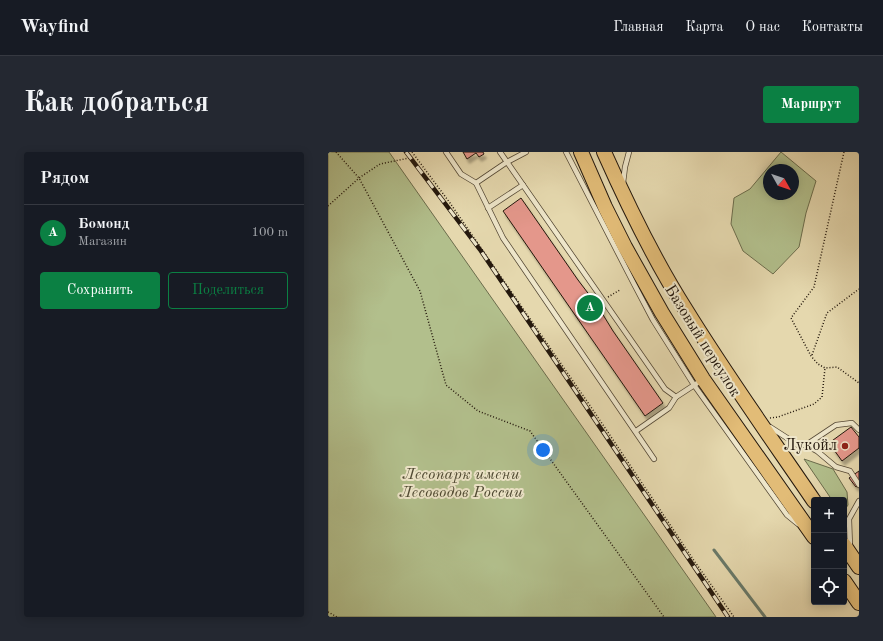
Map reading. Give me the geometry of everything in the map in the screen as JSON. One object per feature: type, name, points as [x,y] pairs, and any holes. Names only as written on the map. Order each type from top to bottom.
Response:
[{"type":"main road","name":"Базовый переулок","points":[[581,152],[605,207],[625,247],[699,382],[811,534]]},
{"type":"main road","name":"Базовый переулок","points":[[604,152],[622,195],[685,310],[811,497]]},
{"type":"main road","points":[[847,550],[859,567]]},
{"type":"main road","points":[[847,585],[859,603]]},
{"type":"lane","points":[[446,152],[461,174],[476,183],[503,238],[654,459]]},
{"type":"lane","points":[[500,152],[665,389],[676,398]]},
{"type":"lane","points":[[476,183],[507,162],[526,152]]},
{"type":"lane","points":[[566,152],[653,320],[699,382],[676,398],[669,408],[636,431]]},
{"type":"lane","points":[[622,195],[624,167],[629,152]]},
{"type":"lane","points":[[488,208],[523,185]]},
{"type":"lane","points":[[605,207],[606,230]]},
{"type":"lane","points":[[759,420],[788,440],[798,445],[806,445],[817,451],[836,467],[850,471],[859,485]]},
{"type":"lane","points":[[806,445],[836,425],[852,423],[859,430]]},
{"type":"lane","points":[[847,550],[849,519],[859,501]]},
{"type":"path","points":[[336,152],[359,178],[420,291],[446,385],[478,411],[530,431],[664,617]]},
{"type":"path","points":[[412,152],[450,203],[734,617]]},
{"type":"path","points":[[844,152],[814,287],[791,318],[811,356],[818,364],[825,368],[837,367],[859,383]]},
{"type":"path","points":[[328,206],[359,178],[380,164],[415,156]]},
{"type":"path","points":[[811,356],[827,313],[859,289]]},
{"type":"path","points":[[603,301],[620,290]]},
{"type":"path","points":[[759,420],[778,417],[814,404],[822,397],[825,368]]},
{"type":"path","points":[[328,612],[337,617]]},
{"type":"green space","name":"Лесопарк имени Лесоводов России","points":[[328,152],[389,152],[716,617],[328,617]]},
{"type":"green space","points":[[781,152],[795,164],[771,164]]},
{"type":"green space","points":[[799,167],[816,181],[806,213],[799,247],[773,274],[743,251],[731,224],[734,198],[750,189],[763,173],[763,200],[799,200]]},
{"type":"green space","points":[[804,459],[833,469],[847,492],[848,505],[847,506],[847,497],[830,497]]},
{"type":"building","points":[[463,152],[483,152],[484,154],[479,157],[476,153],[467,159]]},
{"type":"building","points":[[521,198],[597,305],[613,331],[663,403],[645,416],[503,211]]},
{"type":"building","name":"Лукойл","points":[[851,427],[859,437],[859,448],[842,461],[829,443]]},
{"type":"building","points":[[859,471],[859,485],[856,487],[849,478]]},
{"type":"waterway","points":[[714,550],[765,617]]},
{"type":"railway","points":[[406,152],[481,251],[728,617]]},
{"type":"place","name":"Бомонд","points":[[590,308]]},
{"type":"place","name":"Лукойл","points":[[845,446]]}]
